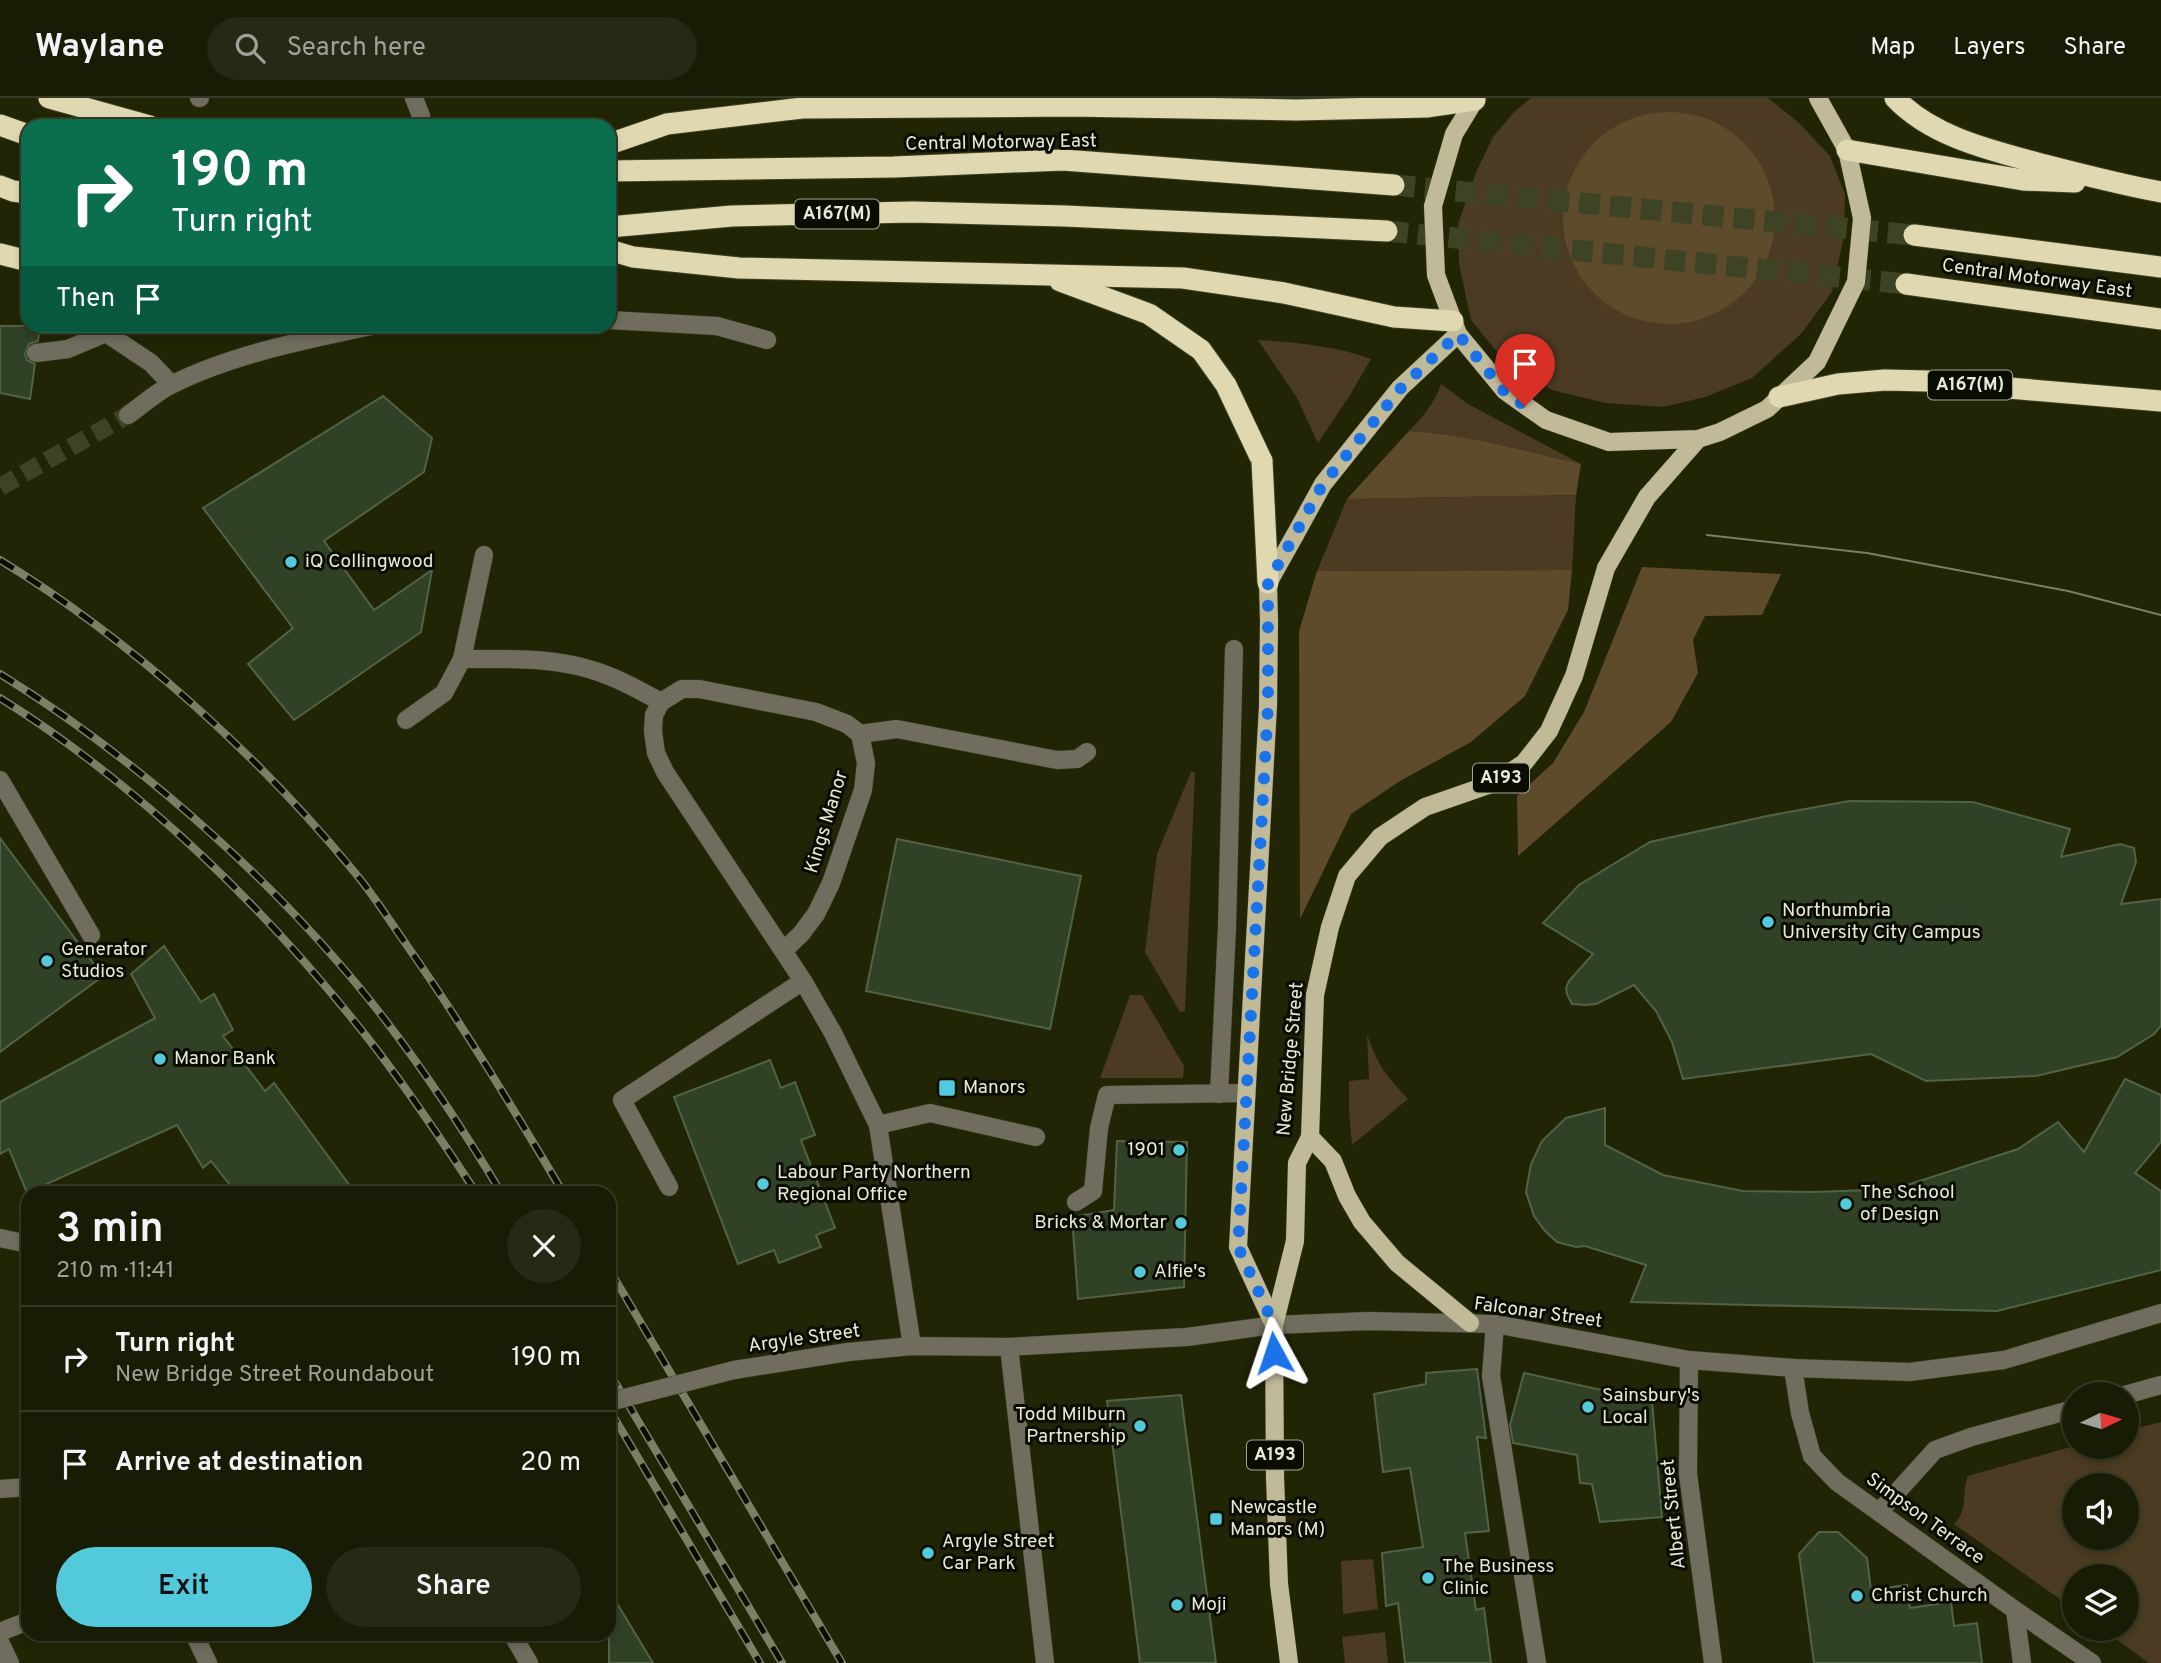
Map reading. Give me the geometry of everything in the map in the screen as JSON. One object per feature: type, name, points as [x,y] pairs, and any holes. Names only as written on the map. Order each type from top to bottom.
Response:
[{"type":"highway","points":[[50,98],[125,119]]},
{"type":"highway","points":[[802,108],[831,98]]},
{"type":"highway","points":[[1895,98],[1928,125],[1962,140],[2115,184],[2161,192]]},
{"type":"highway","points":[[616,142],[667,124],[802,108],[1071,106],[1297,110],[1426,107],[1475,99]]},
{"type":"highway","points":[[0,125],[21,132]]},
{"type":"highway","points":[[1847,150],[2023,180],[2115,184]]},
{"type":"highway","name":"Central Motorway East","points":[[616,171],[894,167],[1063,160],[1394,185]]},
{"type":"highway","points":[[0,186],[21,192]]},
{"type":"highway","name":"A167(M)","points":[[616,226],[732,216],[913,212],[1065,216],[1387,232]]},
{"type":"highway","name":"Central Motorway East","points":[[1914,235],[2161,267]]},
{"type":"highway","points":[[616,252],[633,257],[739,268],[1183,278],[1284,293],[1394,317],[1456,327]]},
{"type":"highway","points":[[0,254],[21,259]]},
{"type":"highway","points":[[1045,275],[1149,314],[1201,351],[1226,385],[1262,461],[1268,583]]},
{"type":"highway","name":"Central Motorway East","points":[[1906,284],[2161,319]]},
{"type":"highway","name":"A167(M)","points":[[1779,397],[1838,384],[1885,380],[1927,381],[2161,401]]},
{"type":"main road","points":[[1475,99],[1454,134],[1433,205],[1436,275],[1456,327],[1504,391],[1546,420],[1609,442],[1698,439],[1720,432],[1767,409],[1817,362],[1856,282],[1862,218],[1847,150],[1818,98]]},
{"type":"main road","points":[[1268,583],[1323,484],[1401,388],[1456,327]]},
{"type":"main road","name":"New Bridge Street","points":[[1289,1663],[1279,1584],[1274,1325],[1295,1241],[1297,1163],[1310,1137],[1315,995],[1330,927],[1347,876],[1380,837],[1425,807],[1494,783],[1524,763],[1549,732],[1574,676],[1606,568],[1647,497],[1698,439]]},
{"type":"main road","name":"A193","points":[[1268,583],[1268,706],[1238,1247],[1274,1325]]},
{"type":"main road","points":[[1310,1137],[1333,1161],[1347,1196],[1362,1222],[1397,1263],[1470,1323]]},
{"type":"street","points":[[414,98],[421,116]]},
{"type":"street","points":[[616,320],[717,326],[767,340]]},
{"type":"street","points":[[36,353],[68,349],[106,333],[151,363],[171,384]]},
{"type":"street","points":[[128,415],[171,384],[236,359],[338,333]]},
{"type":"street","points":[[406,720],[444,693],[463,659],[484,555]]},
{"type":"street","points":[[1219,1094],[1227,927],[1234,649]]},
{"type":"street","points":[[463,659],[522,659],[568,664],[611,677],[661,702]]},
{"type":"street","points":[[912,1346],[878,1125],[833,1033],[803,981],[664,772],[656,753],[654,715],[661,702],[682,689],[711,690],[816,712],[847,724],[860,734],[897,729],[1057,760],[1077,759],[1087,752]]},
{"type":"street","name":"Kings Manor","points":[[783,951],[816,914],[831,883],[863,790],[866,763],[860,734]]},
{"type":"street","points":[[0,780],[91,935]]},
{"type":"street","points":[[669,1187],[622,1100],[803,981]]},
{"type":"street","points":[[1076,1202],[1093,1191],[1099,1128],[1108,1095],[1246,1093]]},
{"type":"street","points":[[878,1125],[930,1113],[1036,1137]]},
{"type":"street","points":[[0,1238],[21,1240]]},
{"type":"street","name":"Falconar Street","points":[[1274,1325],[1368,1321],[1495,1324],[1689,1360],[1793,1368],[1909,1371],[2004,1360],[2161,1313]]},
{"type":"street","points":[[1495,1324],[1491,1376],[1537,1663]]},
{"type":"street","name":"Argyle Street","points":[[616,1400],[734,1370],[848,1352],[912,1346],[1009,1347],[1187,1337],[1274,1325]]},
{"type":"street","points":[[1009,1347],[1045,1663]]},
{"type":"street","name":"Albert Street","points":[[1689,1360],[1688,1474],[1713,1663]]},
{"type":"street","name":"Simpson Terrace","points":[[1793,1368],[1800,1413],[1812,1456],[1837,1482],[2092,1663]]},
{"type":"street","points":[[2139,1391],[2161,1385]]},
{"type":"street","points":[[1879,1512],[1935,1451],[1971,1437],[2062,1412]]},
{"type":"street","points":[[0,1489],[21,1488]]},
{"type":"street","points":[[2015,1610],[2022,1663]]},
{"type":"street","points":[[0,1632],[21,1624]]},
{"type":"street","points":[[197,1641],[208,1663]]},
{"type":"street","points":[[516,1641],[529,1663]]},
{"type":"street","points":[[0,1642],[10,1663]]},
{"type":"shaded area","points":[[1531,98],[1768,98],[1798,122],[1830,156],[1845,194],[1844,236],[1832,292],[1801,334],[1752,378],[1705,397],[1663,407],[1606,403],[1552,390],[1506,363],[1471,320],[1459,264],[1458,224],[1477,170],[1493,137],[1515,111]]},
{"type":"shaded area","points":[[1669,112],[1710,120],[1744,143],[1767,177],[1775,218],[1767,259],[1744,293],[1710,316],[1669,324],[1628,316],[1594,293],[1571,259],[1563,218],[1571,177],[1594,143],[1628,120]]},
{"type":"shaded area","points":[[1258,340],[1315,345],[1371,359],[1318,443],[1297,398]]},
{"type":"shaded area","points":[[1441,384],[1468,404],[1581,464],[1474,439],[1409,431],[1428,410]]},
{"type":"shaded area","points":[[1409,431],[1474,439],[1581,464],[1576,495],[1347,499]]},
{"type":"shaded area","points":[[1576,495],[1572,570],[1317,571],[1347,499]]},
{"type":"shaded area","points":[[1642,567],[1781,574],[1762,615],[1705,616],[1693,640],[1698,673],[1671,722],[1518,856],[1517,796],[1553,763],[1584,712]]},
{"type":"shaded area","points":[[1572,570],[1568,610],[1525,696],[1471,742],[1400,781],[1351,814],[1300,919],[1299,631],[1317,571]]},
{"type":"shaded area","points":[[1191,772],[1195,772],[1185,1011],[1180,1012],[1145,952],[1157,854]]},
{"type":"shaded area","points":[[1130,995],[1142,995],[1184,1066],[1183,1078],[1100,1078]]},
{"type":"shaded area","points":[[1367,1034],[1383,1069],[1408,1099],[1352,1145],[1349,1081],[1369,1079]]},
{"type":"shaded area","points":[[2161,1422],[2161,1663],[2149,1663],[2119,1641],[2139,1641],[2139,1564],[2062,1564],[2062,1600],[1954,1524],[1962,1513],[1968,1476],[2062,1449],[2062,1460],[2138,1460],[2139,1428]]},
{"type":"shaded area","points":[[1373,1559],[1378,1609],[1343,1614],[1341,1561]]},
{"type":"shaded area","points":[[1385,1632],[1388,1663],[1345,1663],[1342,1637]]},
{"type":"building","points":[[0,326],[21,326],[21,333],[39,333],[38,341],[29,344],[25,354],[27,360],[35,364],[30,399],[0,393]]},
{"type":"building","name":"iQ Collingwood","points":[[383,396],[432,438],[424,472],[324,541],[374,610],[432,570],[421,632],[294,720],[248,664],[293,628],[203,508]]},
{"type":"building","points":[[1849,801],[1973,802],[2070,829],[2061,857],[2120,844],[2134,848],[2136,862],[2121,904],[2161,899],[2161,1026],[2154,1034],[2117,1057],[2036,1076],[1926,1081],[1871,1054],[1683,1079],[1672,1042],[1656,1011],[1634,985],[1596,1004],[1572,1004],[1566,988],[1593,954],[1543,923],[1579,885],[1650,842]]},
{"type":"building","name":"Generator Studios","points":[[0,838],[103,976],[0,1052]]},
{"type":"building","points":[[897,839],[1081,876],[1050,1029],[866,991]]},
{"type":"building","name":"Manor Bank","points":[[164,946],[201,1002],[214,994],[233,1030],[223,1036],[265,1091],[274,1083],[350,1186],[231,1186],[211,1161],[203,1168],[177,1125],[42,1186],[24,1186],[9,1149],[0,1154],[0,1102],[155,1018],[131,974]]},
{"type":"building","name":"Labour Party Northern Regional Office","points":[[770,1060],[781,1088],[795,1082],[815,1135],[801,1140],[835,1228],[816,1235],[821,1247],[779,1263],[774,1250],[738,1264],[674,1097]]},
{"type":"building","name":"The School of Design","points":[[2125,1079],[2161,1095],[2161,1142],[2135,1173],[2161,1191],[2161,1270],[1997,1311],[1631,1302],[1646,1265],[1585,1246],[1576,1247],[1557,1242],[1534,1216],[1526,1192],[1531,1164],[1542,1141],[1566,1118],[1605,1108],[1605,1145],[1663,1175],[1743,1191],[1895,1189],[2018,1149],[2058,1122],[2084,1152]]},
{"type":"building","points":[[1117,1141],[1187,1142],[1184,1287],[1078,1299],[1072,1217],[1114,1210]]},
{"type":"building","points":[[1477,1369],[1486,1438],[1477,1437],[1489,1531],[1465,1533],[1476,1610],[1484,1608],[1491,1663],[1405,1663],[1398,1603],[1386,1606],[1382,1553],[1423,1547],[1410,1468],[1383,1472],[1374,1394],[1426,1384],[1426,1373]]},
{"type":"building","points":[[1524,1373],[1652,1401],[1662,1517],[1600,1522],[1592,1484],[1580,1483],[1577,1455],[1513,1443],[1510,1425]]},
{"type":"building","points":[[1181,1395],[1216,1663],[1140,1663],[1107,1401]]},
{"type":"building","name":"Christ Church","points":[[1819,1532],[1838,1532],[1867,1558],[1871,1590],[1907,1585],[1910,1608],[1951,1602],[1954,1626],[1977,1623],[1982,1663],[1814,1663],[1799,1554]]},
{"type":"building","points":[[616,1602],[653,1663],[609,1663],[609,1641],[616,1641]]},
{"type":"tunnel","points":[[1394,185],[1914,235]]},
{"type":"tunnel","points":[[1387,231],[1906,284]]},
{"type":"tunnel","points":[[0,487],[128,415]]},
{"type":"tram line","points":[[1707,535],[1867,553],[2068,591],[2161,615]]},
{"type":"railway","points":[[0,560],[97,626],[191,702],[278,786],[318,830],[370,892],[429,977],[559,1186]]},
{"type":"railway","points":[[0,674],[106,746],[157,787],[257,876],[303,923],[402,1042],[497,1186]]},
{"type":"railway","points":[[0,698],[105,772],[204,858],[250,903],[295,951],[377,1050],[472,1186]]},
{"type":"railway","points":[[616,1281],[842,1663]]},
{"type":"railway","points":[[616,1384],[782,1663]]},
{"type":"railway","points":[[616,1421],[760,1663]]},
{"type":"place","name":"iQ Collingwood","points":[[291,562]]},
{"type":"place","name":"Northumbria University City Campus","points":[[1768,922]]},
{"type":"place","name":"Generator Studios","points":[[47,961]]},
{"type":"place","name":"Manor Bank","points":[[160,1059]]},
{"type":"place","name":"Manors","points":[[947,1088]]},
{"type":"place","name":"1901","points":[[1179,1150]]},
{"type":"place","name":"Labour Party Northern Regional Office","points":[[763,1184]]},
{"type":"place","name":"The School of Design","points":[[1846,1204]]},
{"type":"place","name":"Bricks & Mortar","points":[[1181,1223]]},
{"type":"place","name":"Alfie's","points":[[1140,1272]]},
{"type":"place","name":"Sainsbury's Local","points":[[1588,1407]]},
{"type":"place","name":"Todd Milburn Partnership","points":[[1140,1426]]},
{"type":"place","name":"Newcastle Manors (M)","points":[[1216,1519]]},
{"type":"place","name":"Argyle Street Car Park","points":[[928,1553]]},
{"type":"place","name":"The Business Clinic","points":[[1428,1578]]},
{"type":"place","name":"Christ Church","points":[[1857,1596]]},
{"type":"place","name":"Moji","points":[[1177,1605]]},
{"type":"route","points":[[1274,1353],[1274,1325],[1238,1247],[1268,706],[1268,583],[1323,484],[1401,388],[1458,334],[1504,391],[1525,406]]}]
